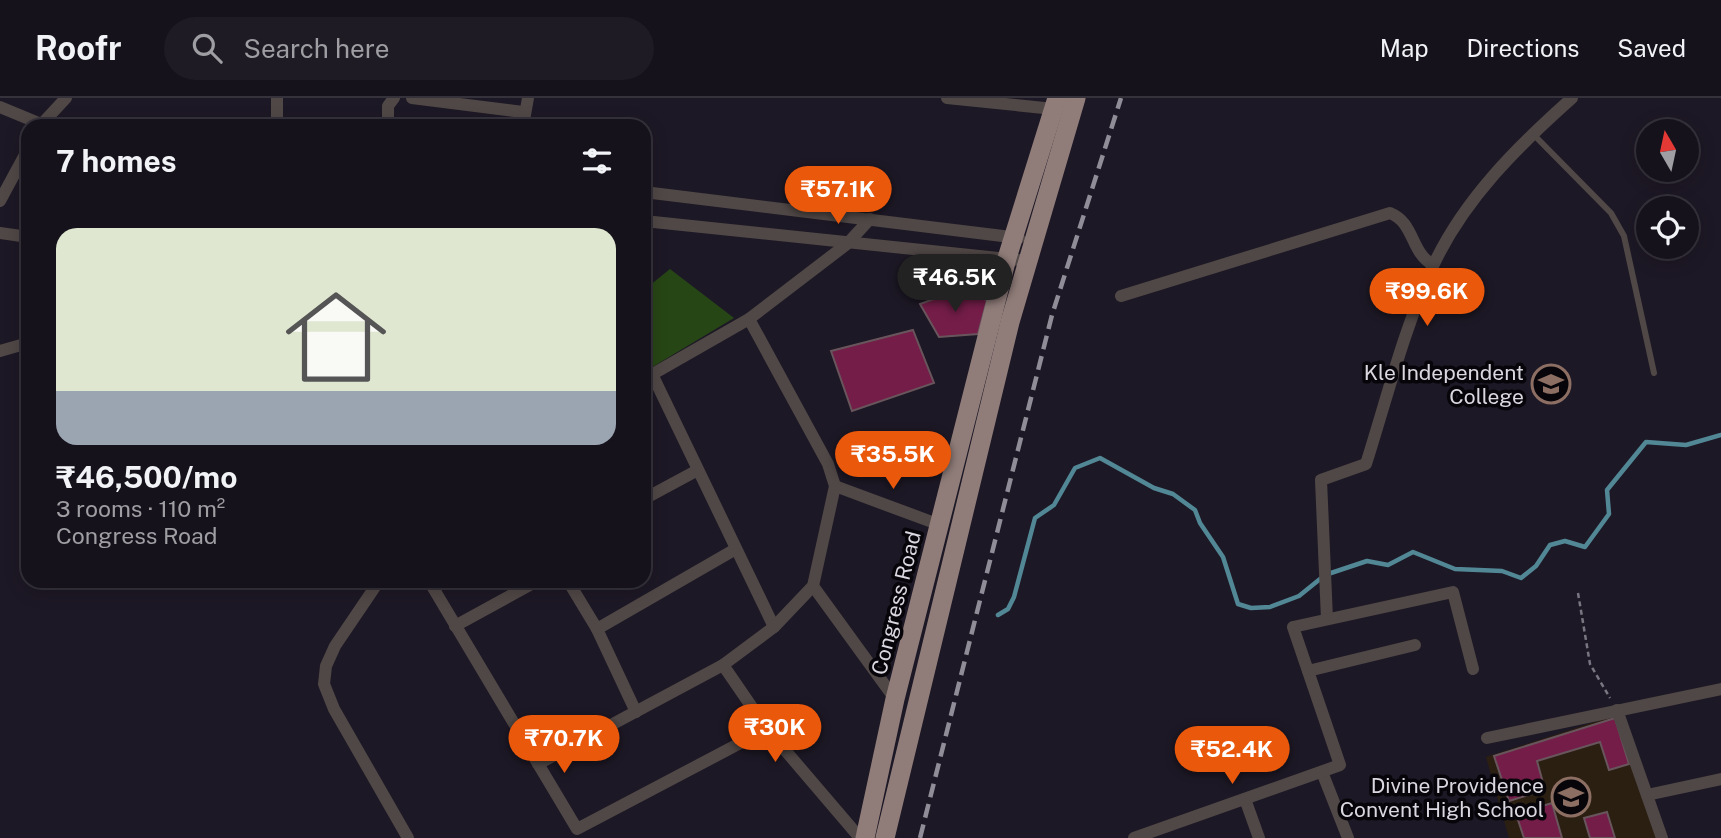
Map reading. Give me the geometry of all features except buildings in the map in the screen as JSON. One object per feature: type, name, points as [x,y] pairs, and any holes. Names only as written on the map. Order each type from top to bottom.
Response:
[{"type":"highway","points":[[886,838],[1010,322],[1076,98]]},
{"type":"highway","name":"Congress Road","points":[[862,838],[1007,258],[1056,103]]},
{"type":"street","points":[[47,119],[66,98]]},
{"type":"street","points":[[277,98],[277,119]]},
{"type":"street","points":[[388,119],[388,106],[394,98]]},
{"type":"street","points":[[412,98],[523,112]]},
{"type":"street","points":[[523,119],[528,98]]},
{"type":"street","points":[[947,98],[1056,103]]},
{"type":"street","points":[[1327,620],[1321,480],[1366,464],[1410,325],[1433,265],[1476,195],[1532,133],[1572,98]]},
{"type":"street","points":[[0,107],[27,119]]},
{"type":"street","points":[[0,201],[21,162]]},
{"type":"street","points":[[651,193],[1034,241]]},
{"type":"street","points":[[1121,296],[1390,213],[1406,223],[1420,255],[1433,265]]},
{"type":"street","points":[[651,375],[749,319],[847,244],[870,219]]},
{"type":"street","points":[[651,222],[1028,261]]},
{"type":"street","points":[[0,233],[21,236]]},
{"type":"street","points":[[538,764],[723,665],[774,627],[813,586],[835,486],[828,464],[749,319]]},
{"type":"street","points":[[0,351],[21,344]]},
{"type":"street","points":[[651,383],[774,627]]},
{"type":"street","points":[[651,495],[696,471]]},
{"type":"street","points":[[835,486],[940,526]]},
{"type":"street","points":[[597,629],[734,550]]},
{"type":"street","points":[[813,586],[895,699]]},
{"type":"street","points":[[374,588],[335,646],[326,666],[324,684],[334,709],[408,838]]},
{"type":"street","points":[[433,588],[580,833],[767,729]]},
{"type":"street","points":[[455,626],[524,588]]},
{"type":"street","points":[[572,588],[597,629],[636,712]]},
{"type":"street","points":[[1134,838],[1160,834],[1245,799],[1340,765],[1293,627],[1453,592],[1474,669]]},
{"type":"street","points":[[1308,671],[1415,645]]},
{"type":"street","points":[[723,665],[767,729],[862,838]]},
{"type":"street","points":[[1487,738],[1721,690]]},
{"type":"street","points":[[1617,710],[1662,838]]},
{"type":"street","points":[[1322,772],[1348,838]]},
{"type":"street","points":[[1647,795],[1721,779]]},
{"type":"street","points":[[1245,799],[1259,838]]},
{"type":"lane","points":[[1532,133],[1611,213],[1624,236],[1654,373]]},
{"type":"path","points":[[1578,593],[1590,664],[1617,710]]},
{"type":"shaded area","name":"Divine Providence Convent High School","points":[[1616,715],[1658,838],[1509,838],[1486,757]]},
{"type":"green space","points":[[670,269],[734,318],[651,368],[651,284]]},
{"type":"waterway","points":[[998,615],[1008,609],[1014,597],[1035,518],[1054,505],[1075,468],[1100,458],[1154,488],[1173,494],[1195,510],[1200,523],[1223,557],[1238,604],[1251,608],[1270,607],[1299,596],[1325,575],[1367,561],[1388,565],[1413,552],[1455,569],[1502,571],[1521,578],[1536,566],[1550,545],[1565,541],[1585,547],[1609,514],[1607,490],[1646,442],[1686,445],[1721,435]]},
{"type":"railway","points":[[920,838],[1052,315],[1121,98]]},
{"type":"place","name":"Kle Independent College","points":[[1551,384]]},
{"type":"place","name":"Divine Providence Convent High School","points":[[1571,797]]}]
